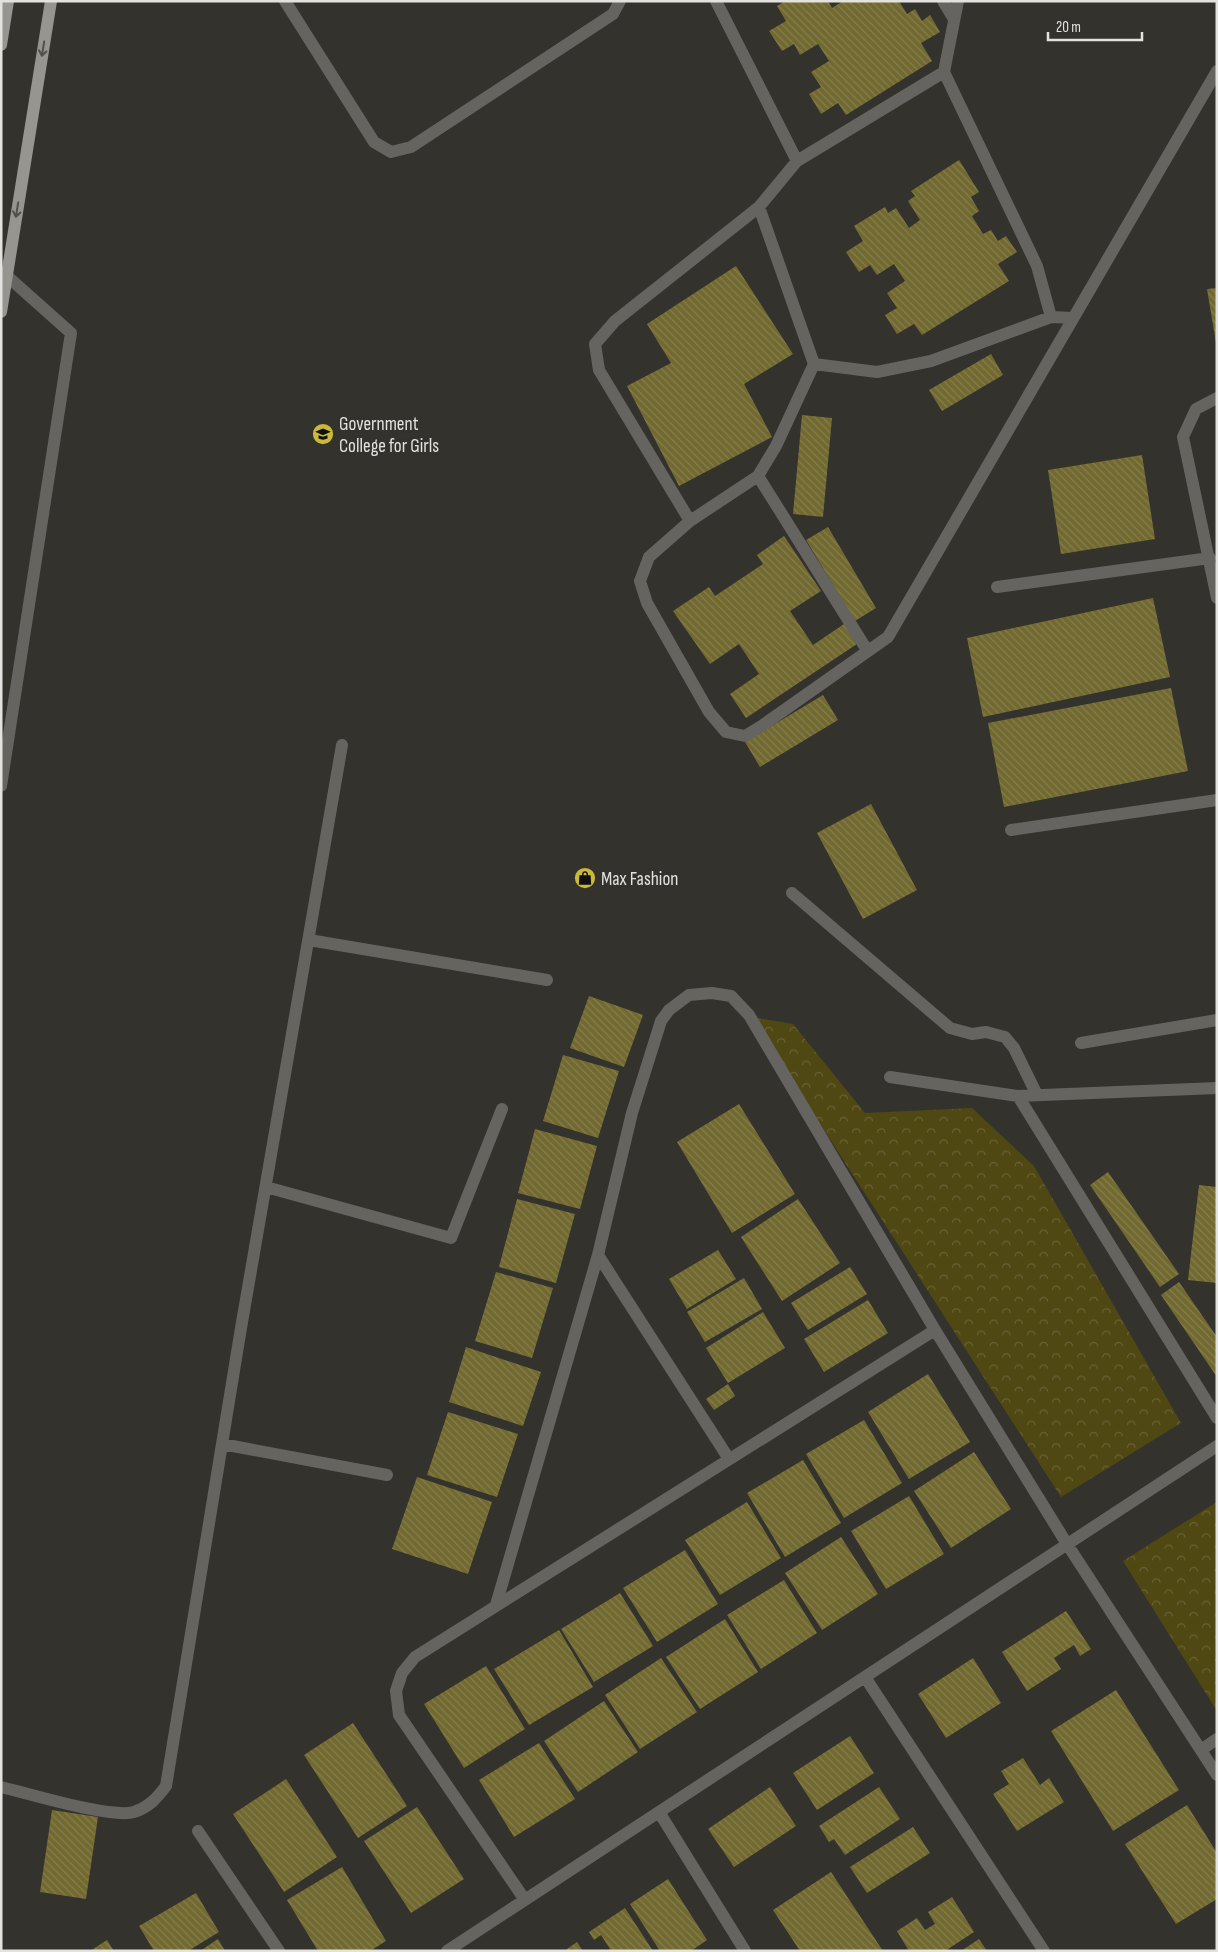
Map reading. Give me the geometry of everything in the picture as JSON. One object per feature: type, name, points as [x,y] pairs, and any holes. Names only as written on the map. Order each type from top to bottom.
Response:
[{"type":"main road","points":[[1,46],[8,1]]},
{"type":"main road","points":[[1,312],[51,1]]},
{"type":"street","points":[[285,1],[374,142],[391,152],[412,147],[613,14],[620,1]]},
{"type":"street","points":[[716,1],[797,161]]},
{"type":"street","points":[[943,1],[954,19]]},
{"type":"street","points":[[958,1],[944,72],[1038,266],[1051,317]]},
{"type":"street","points":[[759,207],[814,364],[776,446],[758,476],[690,521],[649,557],[640,581],[647,603],[709,712],[726,732],[745,736],[888,637],[1217,70]]},
{"type":"street","points":[[690,521],[599,370],[595,344],[615,321],[759,207],[797,161],[944,72]]},
{"type":"street","points":[[1,786],[71,333],[7,276]]},
{"type":"street","points":[[814,364],[876,372],[922,363],[1051,317],[1073,318]]},
{"type":"street","points":[[1217,398],[1196,409],[1183,437],[1217,598]]},
{"type":"street","points":[[758,476],[867,650]]},
{"type":"street","points":[[998,587],[1210,558]]},
{"type":"street","points":[[1,1787],[112,1814],[133,1813],[152,1804],[166,1786],[222,1444],[342,746]]},
{"type":"street","points":[[1011,830],[1217,800]]},
{"type":"street","points":[[792,893],[950,1028],[972,1034],[986,1032],[1005,1038],[1014,1048],[1037,1096]]},
{"type":"street","points":[[309,940],[547,980]]},
{"type":"street","points":[[496,1605],[598,1255],[632,1113],[661,1021],[669,1010],[689,995],[712,992],[731,996],[749,1015],[935,1330],[1067,1544],[1217,1775]]},
{"type":"street","points":[[1082,1042],[1217,1020]]},
{"type":"street","points":[[890,1077],[1018,1096],[1217,1088]]},
{"type":"street","points":[[1018,1096],[1217,1418]]},
{"type":"street","points":[[266,1187],[451,1238],[502,1109]]},
{"type":"street","points":[[598,1255],[729,1459]]},
{"type":"street","points":[[525,1900],[399,1715],[396,1691],[402,1673],[415,1658],[496,1605],[935,1330]]},
{"type":"street","points":[[222,1444],[387,1475]]},
{"type":"street","points":[[447,1951],[1217,1446]]},
{"type":"street","points":[[865,1676],[1044,1951]]},
{"type":"street","points":[[1201,1750],[1217,1739]]},
{"type":"street","points":[[659,1812],[745,1951]]},
{"type":"street","points":[[198,1831],[279,1951]]},
{"type":"green space","points":[[751,1017],[793,1024],[865,1113],[972,1108],[1034,1166],[1181,1423],[1061,1497]]},
{"type":"green space","points":[[1217,1502],[1217,1711],[1123,1561]]},
{"type":"building","points":[[785,1],[828,1],[832,8],[843,1],[899,1],[907,14],[915,9],[922,21],[930,15],[940,32],[921,43],[932,61],[846,115],[838,103],[821,114],[809,94],[821,87],[811,72],[829,61],[818,44],[800,55],[794,44],[782,51],[769,31],[786,21],[777,6]]},
{"type":"building","points":[[959,160],[979,192],[971,197],[979,211],[972,216],[983,234],[991,230],[998,241],[1006,236],[1017,252],[998,264],[1009,281],[922,335],[914,324],[897,334],[885,315],[897,308],[887,293],[905,281],[894,264],[877,275],[870,265],[859,272],[846,252],[863,241],[854,226],[885,207],[888,213],[896,208],[909,228],[920,220],[908,201],[915,196],[911,191]]},
{"type":"building","points":[[736,266],[793,354],[744,384],[772,437],[679,486],[627,386],[671,363],[647,324]]},
{"type":"building","points":[[1217,288],[1217,343],[1216,343],[1207,289]]},
{"type":"building","points":[[991,354],[1003,375],[942,411],[929,390]]},
{"type":"building","points":[[802,415],[832,418],[823,517],[793,514]]},
{"type":"building","points":[[1142,455],[1155,539],[1061,554],[1048,470]]},
{"type":"building","points":[[828,527],[876,608],[855,621],[806,540]]},
{"type":"building","points":[[784,536],[821,591],[790,611],[813,645],[844,624],[857,644],[746,718],[730,694],[759,674],[739,644],[710,664],[673,611],[709,587],[715,596],[763,564],[757,555]]},
{"type":"building","points":[[1153,598],[1170,677],[983,717],[967,638]]},
{"type":"building","points":[[1171,688],[1188,771],[1004,807],[988,723]]},
{"type":"building","points":[[823,695],[838,720],[760,767],[745,742]]},
{"type":"building","points":[[871,804],[917,890],[863,919],[817,833]]},
{"type":"building","points":[[589,996],[643,1015],[624,1067],[570,1048]]},
{"type":"building","points":[[563,1055],[619,1071],[598,1138],[543,1121]]},
{"type":"building","points":[[739,1104],[795,1194],[732,1233],[677,1142]]},
{"type":"building","points":[[535,1129],[597,1146],[580,1209],[518,1193]]},
{"type":"building","points":[[1108,1172],[1179,1274],[1160,1287],[1090,1185]]},
{"type":"building","points":[[1199,1185],[1217,1187],[1217,1283],[1188,1280]]},
{"type":"building","points":[[517,1199],[575,1214],[556,1283],[499,1267]]},
{"type":"building","points":[[798,1199],[840,1263],[782,1301],[741,1237]]},
{"type":"building","points":[[718,1250],[736,1279],[687,1309],[669,1279]]},
{"type":"building","points":[[850,1267],[867,1294],[808,1330],[791,1303]]},
{"type":"building","points":[[496,1272],[553,1288],[532,1358],[475,1341]]},
{"type":"building","points":[[744,1278],[762,1309],[705,1342],[687,1312]]},
{"type":"building","points":[[1179,1282],[1217,1337],[1217,1377],[1161,1295]]},
{"type":"building","points":[[868,1300],[888,1333],[824,1372],[804,1339]]},
{"type":"building","points":[[763,1312],[785,1348],[728,1383],[706,1348]]},
{"type":"building","points":[[466,1347],[541,1372],[523,1426],[449,1402]]},
{"type":"building","points":[[928,1374],[970,1442],[909,1479],[868,1412]]},
{"type":"building","points":[[728,1384],[735,1396],[714,1410],[706,1399]]},
{"type":"building","points":[[448,1412],[518,1434],[497,1497],[427,1475]]},
{"type":"building","points":[[864,1420],[902,1483],[844,1518],[806,1454]]},
{"type":"building","points":[[974,1452],[1011,1509],[951,1548],[914,1491]]},
{"type":"building","points":[[803,1460],[841,1523],[785,1557],[747,1493]]},
{"type":"building","points":[[417,1477],[492,1502],[468,1574],[392,1549]]},
{"type":"building","points":[[909,1496],[944,1554],[886,1589],[851,1531]]},
{"type":"building","points":[[747,1502],[781,1558],[720,1595],[685,1540]]},
{"type":"building","points":[[841,1537],[878,1594],[822,1630],[785,1573]]},
{"type":"building","points":[[685,1550],[718,1604],[657,1642],[623,1588]]},
{"type":"building","points":[[784,1580],[817,1633],[761,1669],[727,1615]]},
{"type":"building","points":[[620,1593],[653,1646],[594,1682],[561,1629]]},
{"type":"building","points":[[1066,1611],[1091,1649],[1080,1656],[1074,1645],[1054,1658],[1061,1669],[1027,1691],[1002,1652]]},
{"type":"building","points":[[725,1619],[758,1672],[700,1709],[666,1657]]},
{"type":"building","points":[[559,1630],[593,1687],[529,1725],[494,1669]]},
{"type":"building","points":[[661,1658],[697,1712],[640,1749],[605,1695]]},
{"type":"building","points":[[973,1658],[1001,1703],[946,1738],[918,1694]]},
{"type":"building","points":[[486,1666],[525,1729],[464,1768],[424,1704]]},
{"type":"building","points":[[1116,1690],[1179,1790],[1113,1831],[1051,1731]]},
{"type":"building","points":[[604,1701],[638,1752],[578,1792],[544,1741]]},
{"type":"building","points":[[353,1723],[407,1806],[358,1838],[304,1755]]},
{"type":"building","points":[[850,1736],[874,1773],[817,1810],[793,1773]]},
{"type":"building","points":[[539,1743],[575,1799],[514,1837],[479,1780]]},
{"type":"building","points":[[1023,1758],[1040,1785],[1049,1778],[1064,1802],[1017,1831],[993,1794],[1009,1784],[1001,1771]]},
{"type":"building","points":[[286,1779],[337,1857],[284,1892],[233,1814]]},
{"type":"building","points":[[770,1787],[796,1826],[734,1867],[708,1829]]},
{"type":"building","points":[[879,1787],[900,1819],[845,1855],[834,1839],[829,1842],[819,1826]]},
{"type":"building","points":[[1187,1805],[1217,1853],[1217,1899],[1176,1924],[1125,1844]]},
{"type":"building","points":[[417,1807],[464,1879],[411,1913],[364,1841]]},
{"type":"building","points":[[52,1810],[98,1817],[86,1899],[40,1892]]},
{"type":"building","points":[[913,1827],[930,1853],[867,1893],[850,1867]]},
{"type":"building","points":[[342,1867],[386,1941],[370,1951],[318,1951],[287,1900]]},
{"type":"building","points":[[831,1872],[883,1951],[800,1951],[773,1910]]},
{"type":"building","points":[[668,1879],[707,1940],[691,1951],[660,1951],[630,1904]]},
{"type":"building","points":[[196,1893],[219,1932],[188,1951],[154,1951],[139,1926]]},
{"type":"building","points":[[952,1897],[974,1932],[945,1951],[909,1951],[897,1931],[917,1918],[925,1930],[935,1924],[928,1912]]},
{"type":"building","points":[[625,1908],[653,1951],[608,1951],[610,1949],[601,1935],[594,1940],[589,1932]]},
{"type":"building","points":[[218,1939],[225,1951],[200,1951]]},
{"type":"building","points":[[979,1939],[987,1951],[961,1951]]},
{"type":"building","points":[[107,1940],[114,1951],[90,1951]]},
{"type":"building","points":[[577,1942],[583,1951],[564,1951]]},
{"type":"place","name":"Government College for Girls","points":[[323,434]]},
{"type":"place","name":"Max Fashion","points":[[585,878]]}]
